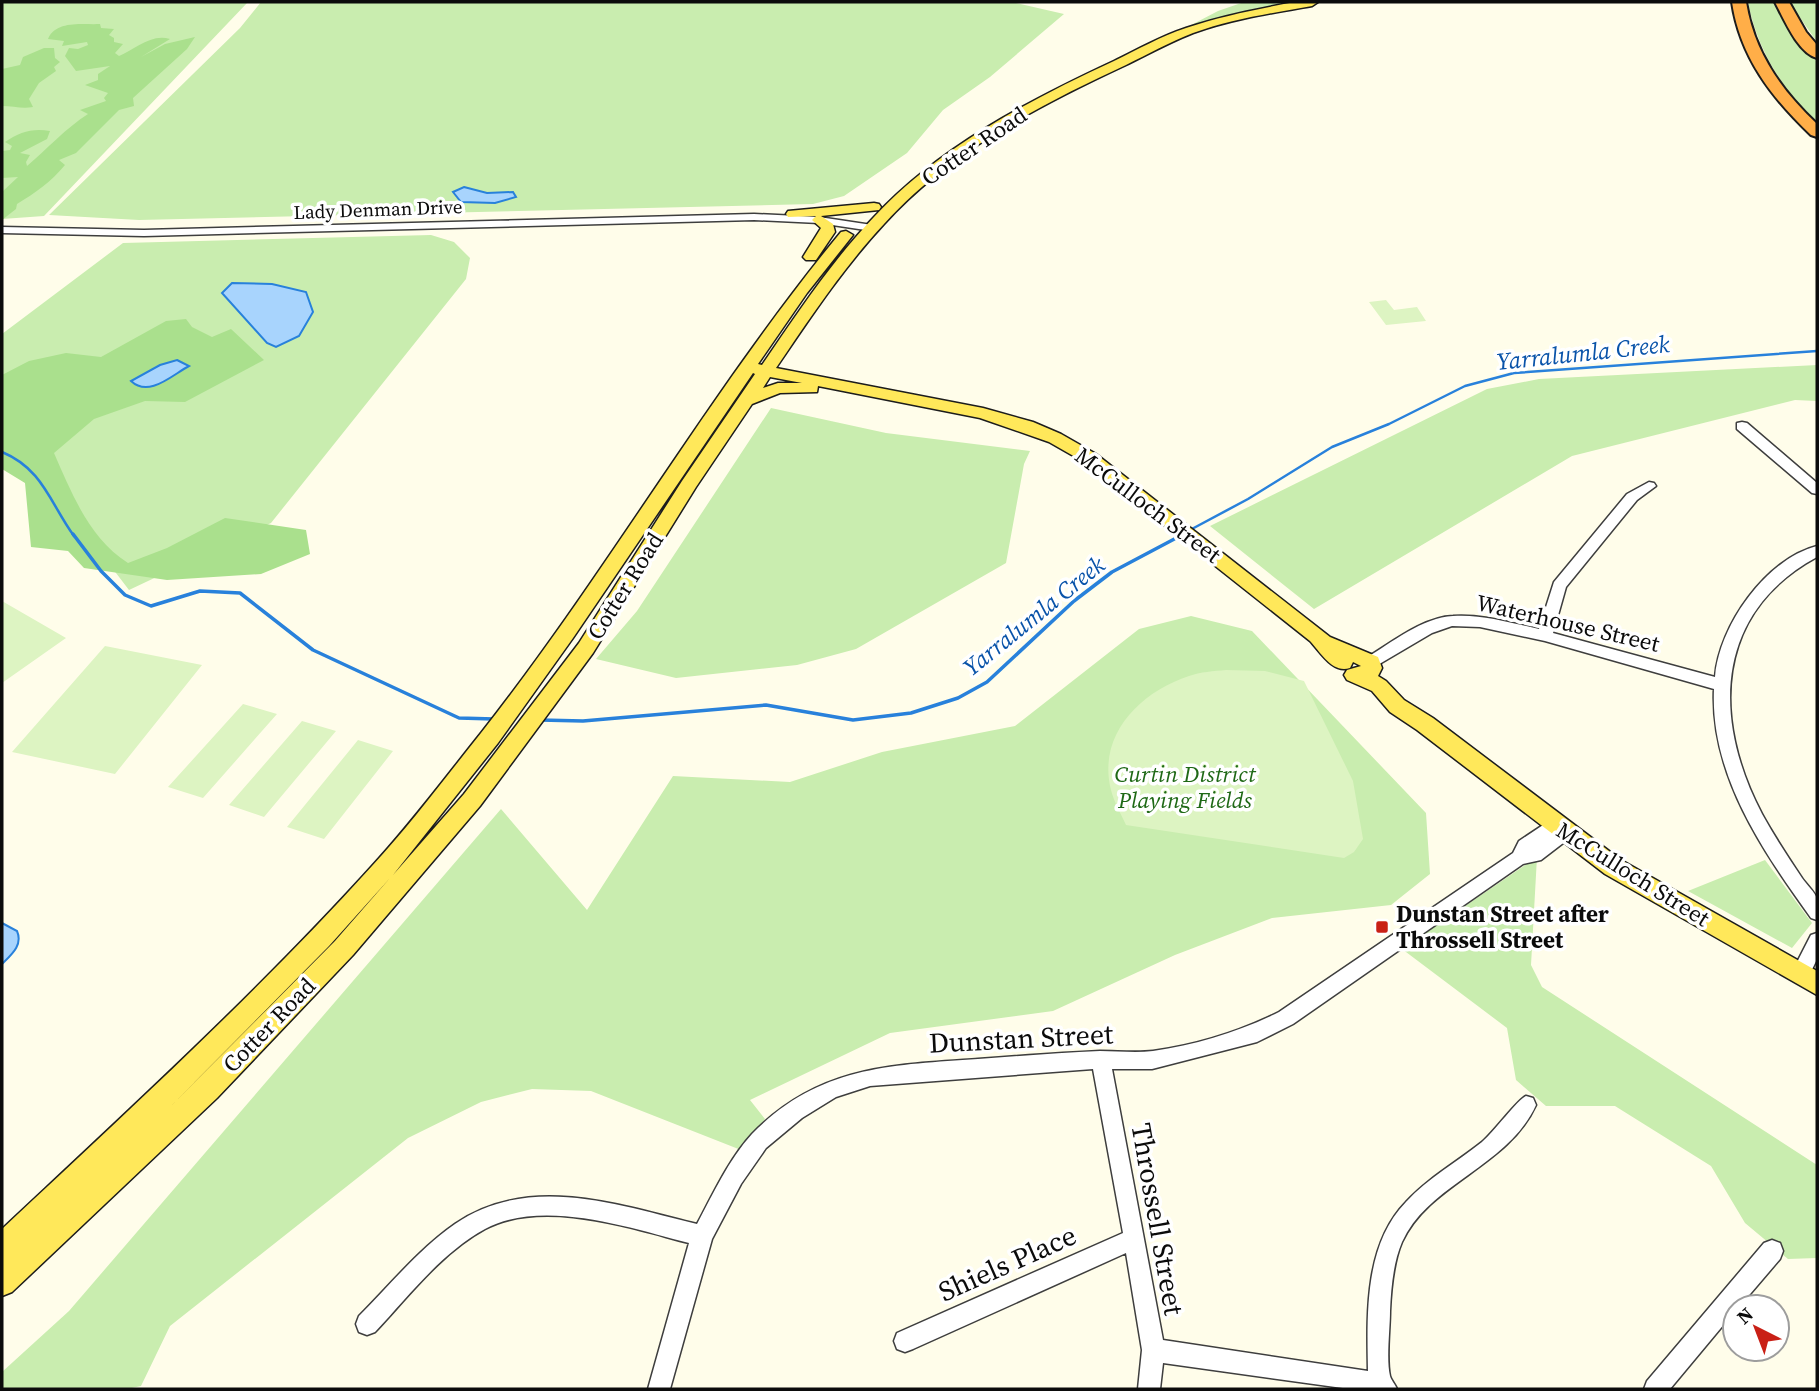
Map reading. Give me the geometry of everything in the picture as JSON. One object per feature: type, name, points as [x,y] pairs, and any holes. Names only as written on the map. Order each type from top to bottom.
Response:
[{"type":"highway","points":[[1739,2],[1746,35],[1760,64],[1782,96],[1817,132]]},
{"type":"highway","points":[[1782,2],[1800,34],[1817,54]]},
{"type":"main road","name":"Cotter Road","points":[[2,1282],[208,1089],[335,957],[418,864],[519,738],[586,648],[681,496],[745,402],[756,372],[801,290],[866,224],[956,154],[1056,93],[1180,34],[1238,16],[1309,2]]},
{"type":"main road","name":"Cotter Road","points":[[2,1248],[154,1105],[320,939],[384,869],[490,737],[756,372],[821,291],[866,224],[874,207],[948,146],[1013,105],[1215,9]]},
{"type":"main road","points":[[793,214],[874,207]]},
{"type":"main road","points":[[801,290],[794,280],[828,232],[828,227],[819,220]]},
{"type":"main road","points":[[796,375],[791,368],[791,355],[822,305],[821,291]]},
{"type":"main road","name":"McCulloch Street","points":[[756,372],[796,375],[828,385]]},
{"type":"main road","name":"McCulloch Street","points":[[756,372],[939,403],[1027,426],[1090,458],[1317,636],[1360,665],[1397,706],[1425,724],[1613,867],[1808,979]]},
{"type":"main road","points":[[745,402],[768,390],[828,385]]},
{"type":"street","name":"Lady Denman Drive","points":[[2,230],[144,233],[793,214],[833,216],[866,224]]},
{"type":"street","name":"Lady Denman Drive","points":[[754,217],[866,224]]},
{"type":"street","points":[[1742,426],[1817,490]]},
{"type":"street","points":[[1545,636],[1559,586],[1632,497],[1649,486]]},
{"type":"street","points":[[1817,551],[1782,570],[1755,596],[1737,626],[1726,655],[1720,711],[1742,790],[1797,885],[1817,913]]},
{"type":"street","name":"Waterhouse Street","points":[[1360,665],[1427,629],[1451,621],[1480,622],[1545,636],[1721,685]]},
{"type":"street","name":"Dunstan Street","points":[[659,1389],[702,1236],[734,1177],[759,1141],[795,1111],[830,1090],[870,1077],[1101,1060],[1152,1060],[1250,1036],[1286,1018],[1519,858],[1535,855],[1560,828]]},
{"type":"street","points":[[1808,979],[1817,942]]},
{"type":"street","name":"Throssell Street","points":[[1101,1060],[1149,1318],[1153,1350],[1149,1389]]},
{"type":"street","points":[[1153,1350],[1382,1387],[1379,1329],[1383,1283],[1388,1251],[1401,1223],[1424,1197],[1497,1143],[1517,1123],[1527,1105]]},
{"type":"street","points":[[367,1324],[456,1237],[491,1214],[513,1207],[536,1203],[568,1206],[702,1236]]},
{"type":"street","name":"Shiels Place","points":[[905,1341],[1133,1239]]},
{"type":"street","points":[[1655,1389],[1772,1251]]},
{"type":"green space","points":[[2,2],[248,2],[44,216],[2,219]]},
{"type":"green space","points":[[261,2],[1012,2],[1064,14],[990,77],[943,110],[907,153],[844,196],[813,204],[139,220],[49,215],[240,28]]},
{"type":"green space","points":[[1244,2],[1296,2],[1239,12],[1172,35],[1218,11]]},
{"type":"green space","points":[[1748,2],[1774,2],[1791,32],[1817,62],[1817,124],[1793,97],[1773,68],[1758,37]]},
{"type":"green space","points":[[1789,2],[1817,2],[1817,42]]},
{"type":"green space","points":[[100,24],[101,28],[114,29],[109,35],[114,38],[114,42],[123,44],[115,53],[119,56],[156,38],[170,39],[141,57],[165,44],[195,37],[187,49],[133,98],[134,106],[119,110],[76,153],[59,160],[65,165],[60,171],[43,187],[17,204],[16,209],[2,220],[2,192],[18,177],[2,178],[2,151],[10,150],[12,146],[5,142],[26,132],[50,131],[47,139],[20,153],[30,155],[27,166],[88,114],[80,110],[106,101],[104,98],[108,93],[85,85],[98,80],[98,74],[110,66],[76,71],[65,56],[69,48],[78,49],[88,45],[87,42],[62,46],[64,41],[48,39],[63,26]]},
{"type":"green space","points":[[44,48],[54,48],[55,58],[60,62],[54,67],[56,71],[39,83],[29,99],[33,107],[2,106],[2,69],[20,65],[23,57]]},
{"type":"green space","points":[[431,235],[454,242],[470,258],[466,279],[271,523],[129,590],[2,424],[2,334],[123,243]]},
{"type":"green space","points":[[1386,300],[1394,310],[1417,307],[1426,321],[1386,325],[1369,302]]},
{"type":"green space","points":[[186,319],[192,327],[212,337],[231,329],[264,360],[185,402],[145,401],[94,419],[54,453],[75,499],[92,528],[114,553],[128,563],[167,548],[225,518],[306,530],[310,554],[261,574],[167,580],[84,568],[68,551],[31,547],[25,483],[2,469],[2,375],[29,361],[66,353],[101,357],[166,321]]},
{"type":"green space","points":[[1817,365],[1817,401],[1795,400],[1572,456],[1314,609],[1210,526],[1487,389],[1539,379]]},
{"type":"green space","points":[[771,408],[886,433],[1030,451],[1024,464],[1006,563],[856,649],[797,665],[676,678],[596,659],[637,611]]},
{"type":"green space","points":[[2,601],[66,638],[2,683]]},
{"type":"green space","name":"Curtin District Playing Fields","points":[[1191,616],[1252,631],[1426,813],[1430,874],[1391,905],[1272,918],[1175,955],[1053,1011],[890,1033],[750,1100],[765,1119],[741,1150],[591,1091],[532,1089],[481,1102],[408,1138],[170,1326],[141,1386],[127,1389],[2,1389],[2,1372],[69,1311],[501,809],[587,910],[673,776],[790,782],[882,752],[1015,726],[1139,629]]},
{"type":"green space","points":[[105,646],[202,665],[115,774],[12,752]]},
{"type":"green space","points":[[1226,670],[1265,671],[1304,681],[1353,781],[1363,839],[1354,852],[1344,858],[1126,825],[1112,794],[1108,770],[1110,751],[1126,718],[1154,693],[1171,683],[1189,676]]},
{"type":"green space","points":[[243,704],[277,714],[203,798],[168,787]]},
{"type":"green space","points":[[302,721],[336,731],[264,817],[229,805]]},
{"type":"green space","points":[[358,740],[393,751],[324,839],[287,827]]},
{"type":"green space","points":[[1537,857],[1531,965],[1542,987],[1817,1165],[1817,1258],[1788,1259],[1745,1223],[1711,1166],[1615,1106],[1546,1106],[1516,1080],[1507,1028],[1402,949]]},
{"type":"green space","points":[[1765,860],[1812,923],[1792,948],[1688,891]]},
{"type":"water","points":[[464,187],[487,193],[513,192],[516,197],[495,203],[461,202],[453,192]]},
{"type":"water","points":[[232,283],[272,284],[306,292],[313,312],[299,336],[276,347],[267,343],[222,293]]},
{"type":"water","points":[[177,360],[189,366],[160,383],[145,387],[131,381],[160,365]]},
{"type":"water","points":[[2,923],[17,931],[19,941],[16,949],[2,964]]},
{"type":"waterway","name":"Yarralumla Creek","points":[[1190,530],[1248,499],[1332,447],[1389,424],[1465,386],[1514,373],[1817,351]]},
{"type":"waterway","name":"Yarralumla Creek","points":[[2,452],[16,459],[36,477],[74,536]]},
{"type":"waterway","name":"Yarralumla Creek","points":[[73,534],[101,571],[125,595],[151,606],[200,591],[240,593],[313,650],[459,718],[494,719]]},
{"type":"waterway","name":"Yarralumla Creek","points":[[540,720],[583,721],[766,705],[853,720],[911,713],[958,698],[987,682],[1074,601],[1112,572],[1180,536]]},
{"type":"place","name":"Dunstan Street after Throssell Street","points":[[1382,927]]}]
